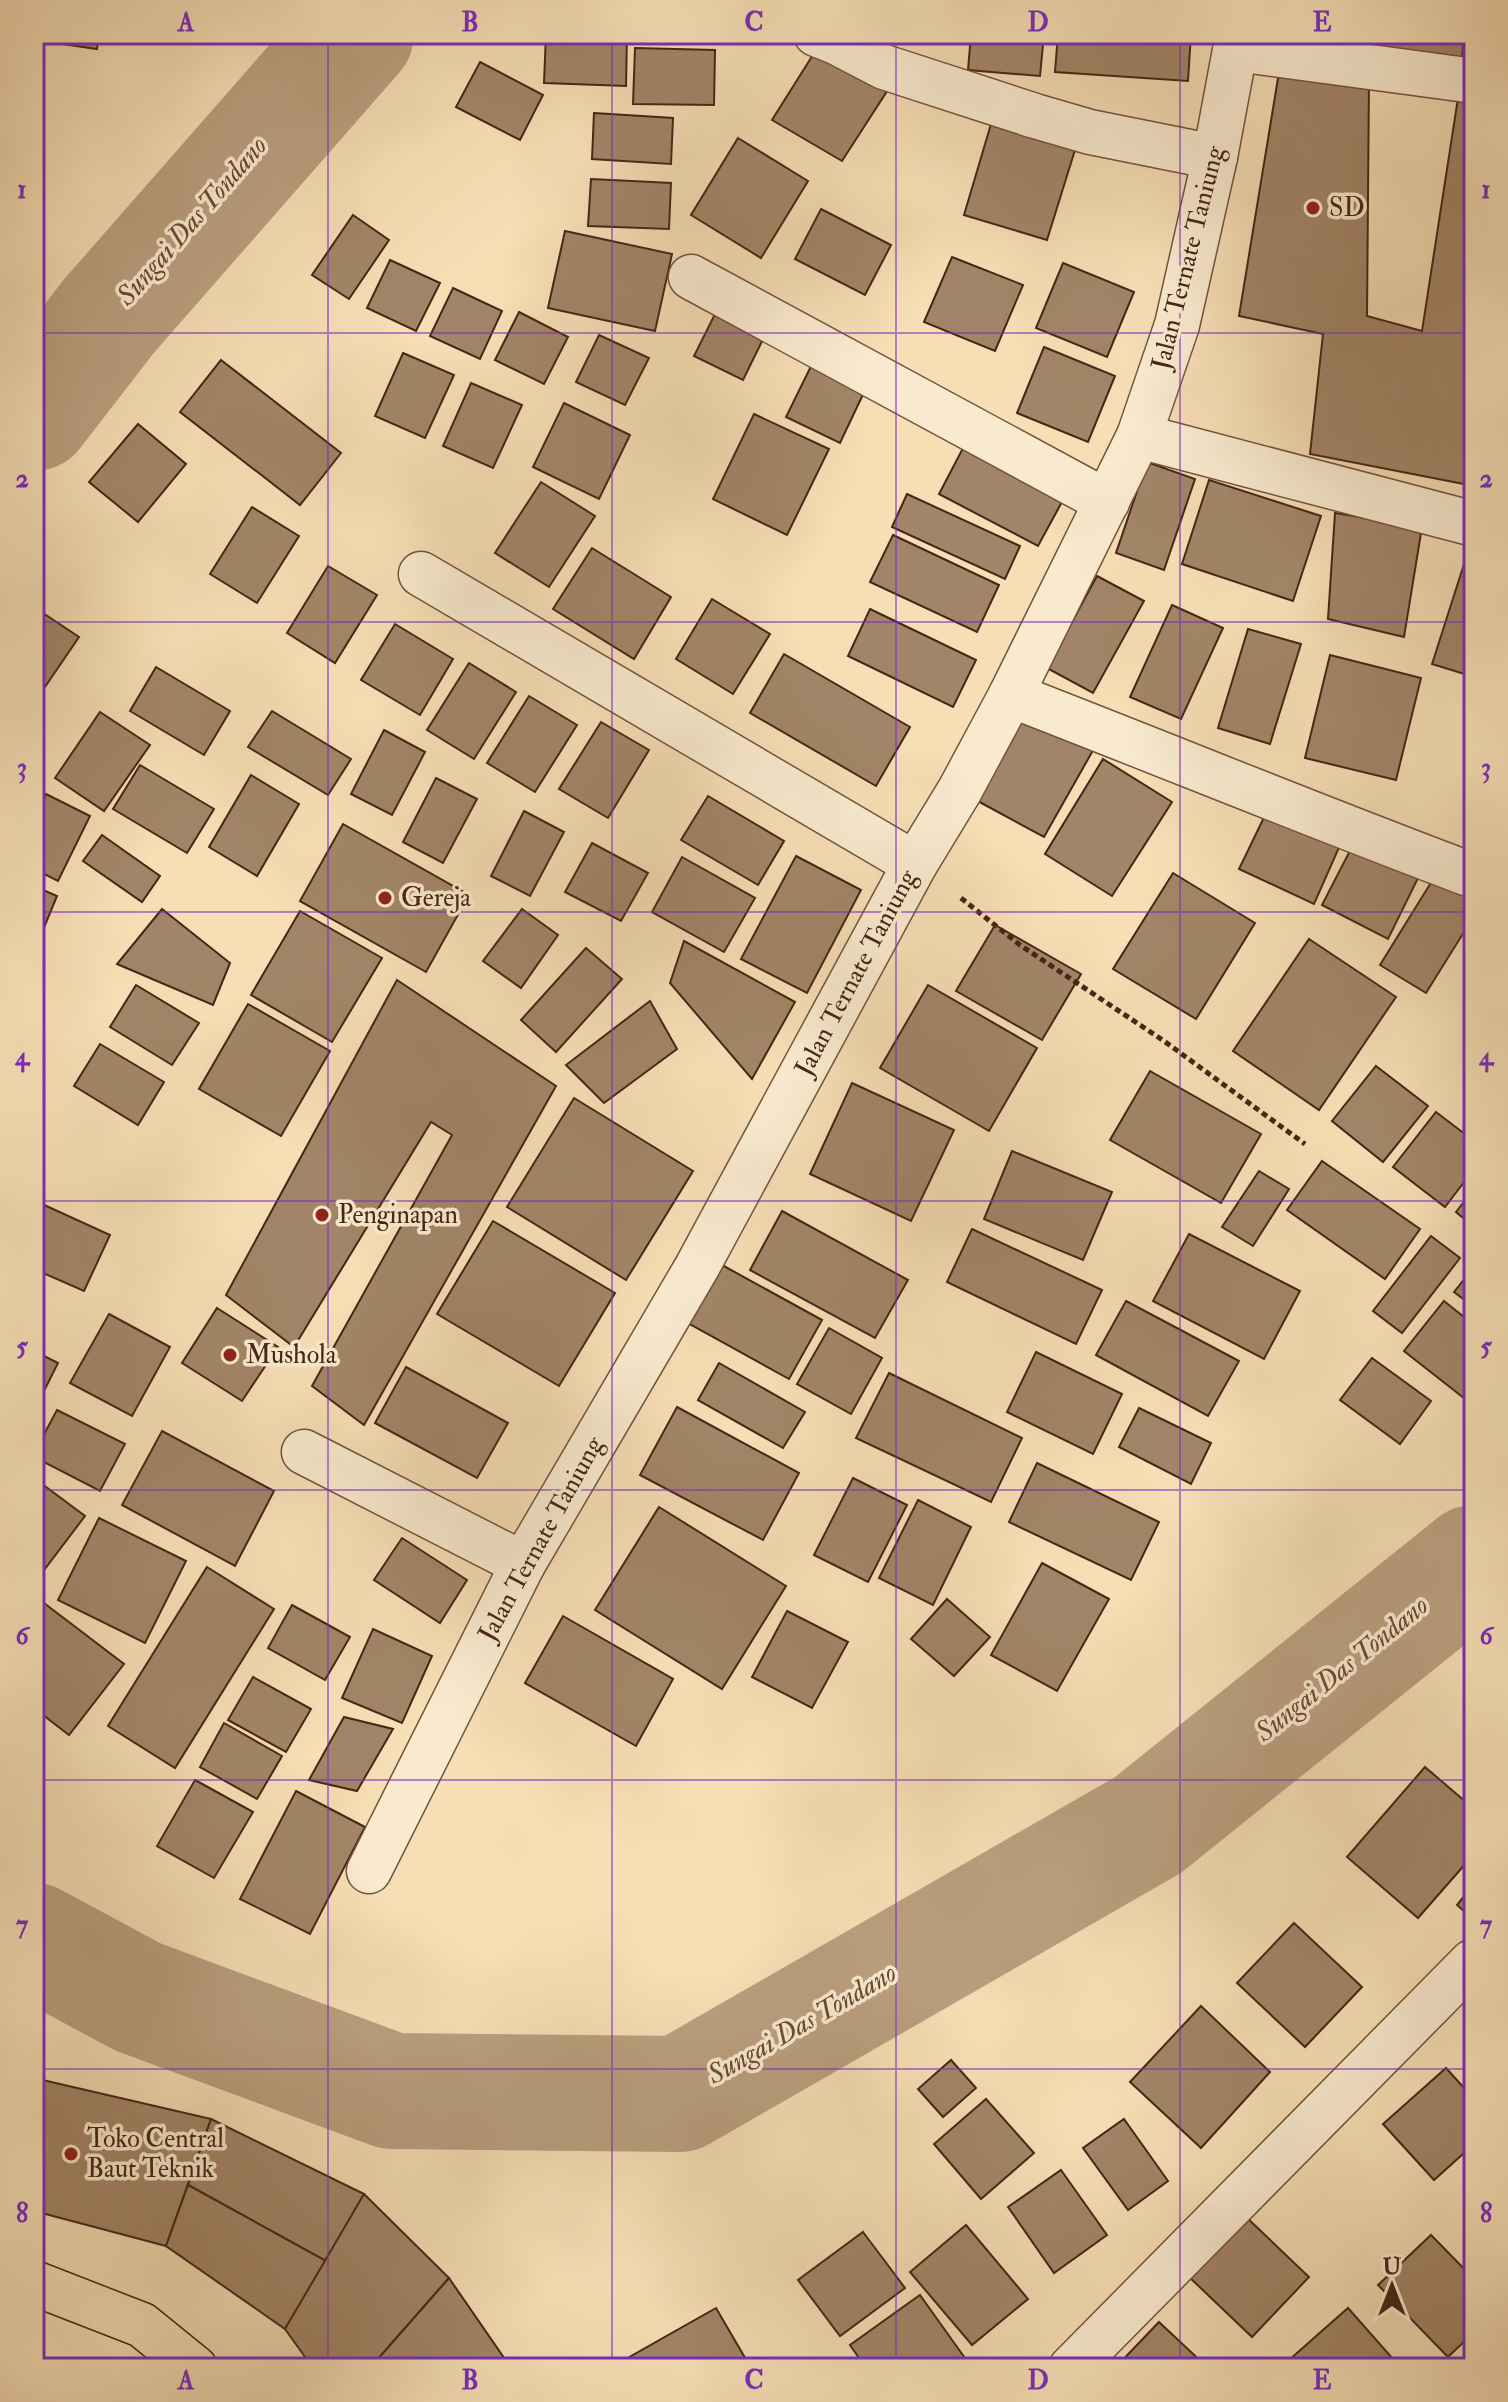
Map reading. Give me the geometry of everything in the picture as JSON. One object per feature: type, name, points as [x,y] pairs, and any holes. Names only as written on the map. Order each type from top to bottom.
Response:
[{"type":"highway","points":[[34,2283],[142,2325],[195,2368]]},
{"type":"street","points":[[816,34],[884,67],[1035,116],[1090,132],[1215,157]]},
{"type":"street","points":[[1237,42],[1474,81]]},
{"type":"street","name":"Jalan Ternate Taniung","points":[[369,1871],[523,1564],[697,1267],[915,864],[960,790],[1011,695],[1139,436],[1177,325],[1237,42]]},
{"type":"street","points":[[691,277],[1107,502]]},
{"type":"street","points":[[1139,436],[1474,524]]},
{"type":"street","points":[[421,574],[915,864]]},
{"type":"street","points":[[1011,695],[1474,876]]},
{"type":"street","points":[[304,1452],[523,1564]]},
{"type":"street","points":[[1071,2368],[1472,1962]]},
{"type":"path","points":[[915,864],[1020,945],[1164,1041],[1305,1144]]},
{"type":"building","points":[[34,34],[99,34],[97,49],[34,40]]},
{"type":"building","points":[[546,34],[627,34],[626,86],[544,83]]},
{"type":"building","points":[[642,34],[735,34],[735,42],[642,44]]},
{"type":"building","points":[[971,34],[1044,34],[1040,76],[968,70]]},
{"type":"building","points":[[1058,34],[1191,34],[1188,81],[1055,72]]},
{"type":"building","points":[[1272,34],[1464,34],[1462,58]]},
{"type":"building","points":[[821,42],[891,85],[842,161],[772,120]]},
{"type":"building","points":[[635,48],[715,50],[714,105],[633,104]]},
{"type":"building","points":[[480,62],[543,95],[520,140],[456,107]]},
{"type":"building","name":"SD","points":[[1280,66],[1369,79],[1367,316],[1422,331],[1458,98],[1474,100],[1474,486],[1310,454],[1323,334],[1239,316]]},
{"type":"building","points":[[594,113],[673,118],[671,164],[592,159]]},
{"type":"building","points":[[991,124],[1075,150],[1047,240],[964,215]]},
{"type":"building","points":[[738,138],[808,181],[761,258],[691,215]]},
{"type":"building","points":[[591,179],[671,183],[669,229],[588,226]]},
{"type":"building","points":[[821,209],[891,245],[865,295],[795,259]]},
{"type":"building","points":[[353,215],[389,240],[349,299],[312,275]]},
{"type":"building","points":[[565,231],[672,254],[655,331],[548,308]]},
{"type":"building","points":[[952,257],[1023,285],[995,351],[924,322]]},
{"type":"building","points":[[390,260],[440,283],[416,331],[367,308]]},
{"type":"building","points":[[1063,263],[1134,292],[1107,357],[1036,328]]},
{"type":"building","points":[[453,288],[502,311],[480,359],[430,336]]},
{"type":"building","points":[[718,308],[767,331],[743,380],[694,356]]},
{"type":"building","points":[[519,312],[568,337],[544,384],[495,360]]},
{"type":"building","points":[[599,335],[649,358],[625,405],[576,382]]},
{"type":"building","points":[[1044,347],[1115,376],[1088,442],[1017,413]]},
{"type":"building","points":[[403,353],[454,375],[425,438],[375,416]]},
{"type":"building","points":[[815,358],[868,384],[840,443],[786,417]]},
{"type":"building","points":[[221,360],[341,453],[300,505],[180,412]]},
{"type":"building","points":[[471,383],[522,405],[493,468],[443,446]]},
{"type":"building","points":[[564,403],[630,435],[599,499],[533,467]]},
{"type":"building","points":[[754,414],[829,449],[787,535],[713,499]]},
{"type":"building","points":[[138,424],[186,464],[138,522],[89,482]]},
{"type":"building","points":[[963,448],[1063,500],[1038,546],[939,494]]},
{"type":"building","points":[[1147,462],[1195,479],[1164,570],[1116,553]]},
{"type":"building","points":[[1209,480],[1321,516],[1293,601],[1182,564]]},
{"type":"building","points":[[541,482],[595,516],[549,587],[495,553]]},
{"type":"building","points":[[907,494],[1020,546],[1005,579],[892,527]]},
{"type":"building","points":[[252,507],[299,536],[257,603],[210,574]]},
{"type":"building","points":[[1335,513],[1422,527],[1404,637],[1328,619]]},
{"type":"building","points":[[893,535],[999,585],[977,632],[870,582]]},
{"type":"building","points":[[592,548],[671,597],[634,659],[553,609]]},
{"type":"building","points":[[1466,558],[1474,560],[1474,677],[1432,664]]},
{"type":"building","points":[[328,566],[377,595],[335,663],[287,633]]},
{"type":"building","points":[[1097,576],[1144,601],[1093,693],[1047,668]]},
{"type":"building","points":[[712,599],[770,634],[733,694],[676,659]]},
{"type":"building","points":[[1172,605],[1223,628],[1181,719],[1130,697]]},
{"type":"building","points":[[34,607],[79,637],[34,703]]},
{"type":"building","points":[[870,609],[976,660],[953,707],[848,656]]},
{"type":"building","points":[[395,624],[453,659],[420,715],[361,680]]},
{"type":"building","points":[[1248,629],[1301,644],[1270,744],[1218,728]]},
{"type":"building","points":[[784,654],[910,727],[876,786],[750,713]]},
{"type":"building","points":[[1330,655],[1421,678],[1396,780],[1305,758]]},
{"type":"building","points":[[469,663],[516,692],[474,759],[427,730]]},
{"type":"building","points":[[156,667],[230,711],[204,755],[130,711]]},
{"type":"building","points":[[529,696],[577,725],[535,792],[487,763]]},
{"type":"building","points":[[1026,707],[1096,745],[1044,837],[974,799]]},
{"type":"building","points":[[272,711],[351,759],[328,795],[248,747]]},
{"type":"building","points":[[100,712],[150,745],[104,811],[55,778]]},
{"type":"building","points":[[601,722],[649,750],[608,818],[559,789]]},
{"type":"building","points":[[384,730],[425,752],[392,815],[351,794]]},
{"type":"building","points":[[1103,759],[1172,802],[1112,896],[1045,854]]},
{"type":"building","points":[[140,765],[214,809],[187,853],[113,809]]},
{"type":"building","points":[[251,775],[299,804],[257,876],[209,847]]},
{"type":"building","points":[[436,778],[477,799],[443,863],[403,842]]},
{"type":"building","points":[[46,794],[90,816],[58,881],[34,869],[34,819]]},
{"type":"building","points":[[708,796],[784,841],[758,885],[681,840]]},
{"type":"building","points":[[1268,809],[1341,843],[1314,904],[1239,869]]},
{"type":"building","points":[[524,811],[564,832],[530,896],[491,876]]},
{"type":"building","name":"Gereja","points":[[343,824],[469,895],[426,972],[300,901]]},
{"type":"building","points":[[102,835],[160,876],[142,902],[83,861]]},
{"type":"building","points":[[1357,837],[1422,870],[1388,939],[1322,905]]},
{"type":"building","points":[[592,843],[648,873],[621,921],[565,892]]},
{"type":"building","points":[[796,856],[861,890],[807,993],[741,959]]},
{"type":"building","points":[[682,857],[755,898],[724,952],[652,912]]},
{"type":"building","points":[[1440,868],[1474,888],[1474,916],[1426,993],[1380,965]]},
{"type":"building","points":[[1173,873],[1255,923],[1196,1019],[1113,969]]},
{"type":"building","points":[[34,886],[57,896],[38,942],[34,940]]},
{"type":"building","points":[[162,909],[230,963],[213,1005],[117,964]]},
{"type":"building","points":[[522,909],[558,935],[521,988],[483,961]]},
{"type":"building","points":[[300,911],[382,958],[332,1042],[251,995]]},
{"type":"building","points":[[995,925],[1081,974],[1042,1040],[956,991]]},
{"type":"building","points":[[1309,939],[1396,997],[1319,1110],[1233,1051]]},
{"type":"building","points":[[684,941],[795,1002],[752,1079],[670,983]]},
{"type":"building","points":[[586,948],[622,979],[556,1052],[521,1020]]},
{"type":"building","name":"Penginapan","points":[[397,980],[556,1086],[364,1425],[312,1386],[452,1135],[431,1122],[294,1347],[226,1295]]},
{"type":"building","points":[[136,985],[199,1023],[172,1065],[110,1027]]},
{"type":"building","points":[[928,985],[1037,1048],[989,1131],[880,1068]]},
{"type":"building","points":[[650,1001],[677,1049],[604,1103],[566,1065]]},
{"type":"building","points":[[248,1004],[330,1051],[281,1136],[199,1089]]},
{"type":"building","points":[[100,1044],[164,1082],[138,1125],[74,1086]]},
{"type":"building","points":[[1376,1066],[1428,1106],[1383,1162],[1332,1121]]},
{"type":"building","points":[[1150,1071],[1261,1134],[1221,1203],[1110,1140]]},
{"type":"building","points":[[852,1083],[954,1130],[911,1221],[810,1174]]},
{"type":"building","points":[[574,1098],[693,1171],[626,1280],[507,1207]]},
{"type":"building","points":[[1436,1112],[1474,1141],[1474,1169],[1445,1207],[1393,1167]]},
{"type":"building","points":[[1012,1151],[1112,1192],[1083,1260],[984,1219]]},
{"type":"building","points":[[1322,1161],[1420,1229],[1385,1279],[1287,1210]]},
{"type":"building","points":[[1259,1171],[1289,1189],[1253,1246],[1222,1227]]},
{"type":"building","points":[[1474,1189],[1474,1227],[1456,1212]]},
{"type":"building","points":[[42,1204],[110,1235],[84,1291],[34,1269],[34,1220]]},
{"type":"building","points":[[782,1211],[908,1280],[875,1338],[750,1270]]},
{"type":"building","points":[[493,1221],[615,1293],[559,1386],[437,1314]]},
{"type":"building","points":[[972,1229],[1102,1290],[1076,1344],[947,1282]]},
{"type":"building","points":[[1189,1234],[1300,1291],[1264,1359],[1153,1301]]},
{"type":"building","points":[[1431,1236],[1460,1258],[1402,1333],[1373,1311]]},
{"type":"building","points":[[722,1265],[822,1320],[789,1379],[688,1323]]},
{"type":"building","points":[[1474,1267],[1474,1307],[1454,1292]]},
{"type":"building","points":[[1126,1301],[1239,1361],[1208,1416],[1096,1355]]},
{"type":"building","points":[[1444,1301],[1474,1325],[1474,1406],[1404,1351]]},
{"type":"building","name":"Mushola","points":[[217,1308],[278,1347],[242,1401],[182,1363]]},
{"type":"building","points":[[109,1314],[170,1347],[132,1416],[70,1383]]},
{"type":"building","points":[[829,1328],[882,1358],[851,1414],[797,1384]]},
{"type":"building","points":[[34,1351],[58,1363],[34,1411]]},
{"type":"building","points":[[1036,1352],[1122,1394],[1093,1454],[1007,1412]]},
{"type":"building","points":[[1372,1358],[1431,1401],[1400,1444],[1340,1400]]},
{"type":"building","points":[[719,1363],[805,1412],[783,1448],[698,1400]]},
{"type":"building","points":[[406,1367],[508,1423],[477,1478],[375,1423]]},
{"type":"building","points":[[889,1373],[1022,1438],[991,1502],[856,1438]]},
{"type":"building","points":[[677,1407],[799,1473],[763,1540],[640,1475]]},
{"type":"building","points":[[1139,1408],[1211,1443],[1191,1484],[1119,1447]]},
{"type":"building","points":[[57,1410],[125,1444],[100,1491],[34,1457]]},
{"type":"building","points":[[162,1431],[274,1491],[235,1566],[122,1505]]},
{"type":"building","points":[[1037,1463],[1159,1522],[1131,1580],[1009,1522]]},
{"type":"building","points":[[34,1478],[85,1516],[38,1578],[34,1575]]},
{"type":"building","points":[[853,1478],[907,1505],[868,1582],[814,1555]]},
{"type":"building","points":[[918,1500],[971,1527],[933,1605],[879,1578]]},
{"type":"building","points":[[659,1507],[786,1586],[722,1689],[595,1610]]},
{"type":"building","points":[[99,1518],[186,1561],[145,1643],[58,1600]]},
{"type":"building","points":[[402,1538],[467,1580],[440,1623],[374,1580]]},
{"type":"building","points":[[1042,1563],[1109,1599],[1057,1691],[991,1655]]},
{"type":"building","points":[[207,1567],[274,1609],[175,1768],[108,1726]]},
{"type":"building","points":[[947,1599],[990,1637],[954,1676],[911,1639]]},
{"type":"building","points":[[40,1600],[124,1664],[69,1735],[34,1708],[34,1608]]},
{"type":"building","points":[[292,1605],[350,1637],[325,1680],[268,1648]]},
{"type":"building","points":[[787,1611],[848,1642],[812,1708],[752,1677]]},
{"type":"building","points":[[563,1616],[673,1679],[636,1746],[525,1683]]},
{"type":"building","points":[[373,1629],[432,1656],[402,1723],[342,1698]]},
{"type":"building","points":[[253,1677],[311,1709],[286,1752],[228,1720]]},
{"type":"building","points":[[344,1717],[393,1729],[357,1791],[309,1780]]},
{"type":"building","points":[[224,1723],[282,1756],[257,1799],[200,1767]]},
{"type":"building","points":[[1425,1767],[1474,1809],[1474,1854],[1418,1918],[1347,1857]]},
{"type":"building","points":[[195,1780],[253,1812],[214,1878],[157,1846]]},
{"type":"building","points":[[296,1791],[365,1827],[310,1934],[240,1899]]},
{"type":"building","points":[[1474,1884],[1474,1920],[1457,1905]]},
{"type":"building","points":[[1294,1923],[1362,1987],[1305,2047],[1237,1983]]},
{"type":"building","points":[[1201,2006],[1270,2072],[1201,2148],[1130,2082]]},
{"type":"building","points":[[951,2060],[976,2088],[943,2117],[918,2089]]},
{"type":"building","points":[[1446,2068],[1474,2099],[1474,2144],[1434,2180],[1383,2124]]},
{"type":"building","points":[[34,2078],[211,2119],[166,2246],[34,2211]]},
{"type":"building","points":[[986,2099],[1034,2153],[981,2199],[934,2144]]},
{"type":"building","points":[[211,2119],[364,2194],[326,2261],[188,2185]]},
{"type":"building","points":[[1124,2119],[1168,2181],[1128,2210],[1083,2148]]},
{"type":"building","points":[[1061,2170],[1107,2235],[1054,2273],[1008,2207]]},
{"type":"building","points":[[188,2185],[326,2261],[285,2329],[166,2246]]},
{"type":"building","points":[[364,2194],[449,2278],[370,2368],[313,2368],[285,2329]]},
{"type":"building","points":[[1244,2215],[1309,2277],[1252,2337],[1187,2275]]},
{"type":"building","points":[[966,2225],[1028,2299],[972,2345],[910,2272]]},
{"type":"building","points":[[863,2232],[905,2288],[840,2336],[798,2280]]},
{"type":"building","points":[[1431,2235],[1474,2279],[1474,2332],[1448,2357],[1378,2285]]},
{"type":"building","points":[[449,2278],[511,2368],[370,2368]]},
{"type":"building","points":[[920,2295],[972,2368],[866,2368],[850,2345]]},
{"type":"building","points":[[716,2308],[751,2368],[610,2368]]},
{"type":"building","points":[[1348,2308],[1401,2368],[1280,2368]]},
{"type":"building","points":[[1159,2322],[1208,2368],[1115,2368]]},
{"type":"waterway","name":"Sungai Das Tondano","points":[[34,413],[109,316],[356,34]]},
{"type":"waterway","name":"Sungai Das Tondano","points":[[34,1941],[138,1997],[392,2091],[680,2094],[1148,1825],[1474,1563]]},
{"type":"place","name":"SD","points":[[1313,208]]},
{"type":"place","name":"Gereja","points":[[385,898]]},
{"type":"place","name":"Penginapan","points":[[322,1215]]},
{"type":"place","name":"Mushola","points":[[230,1355]]},
{"type":"place","name":"Toko Central Baut Teknik","points":[[71,2154]]}]
